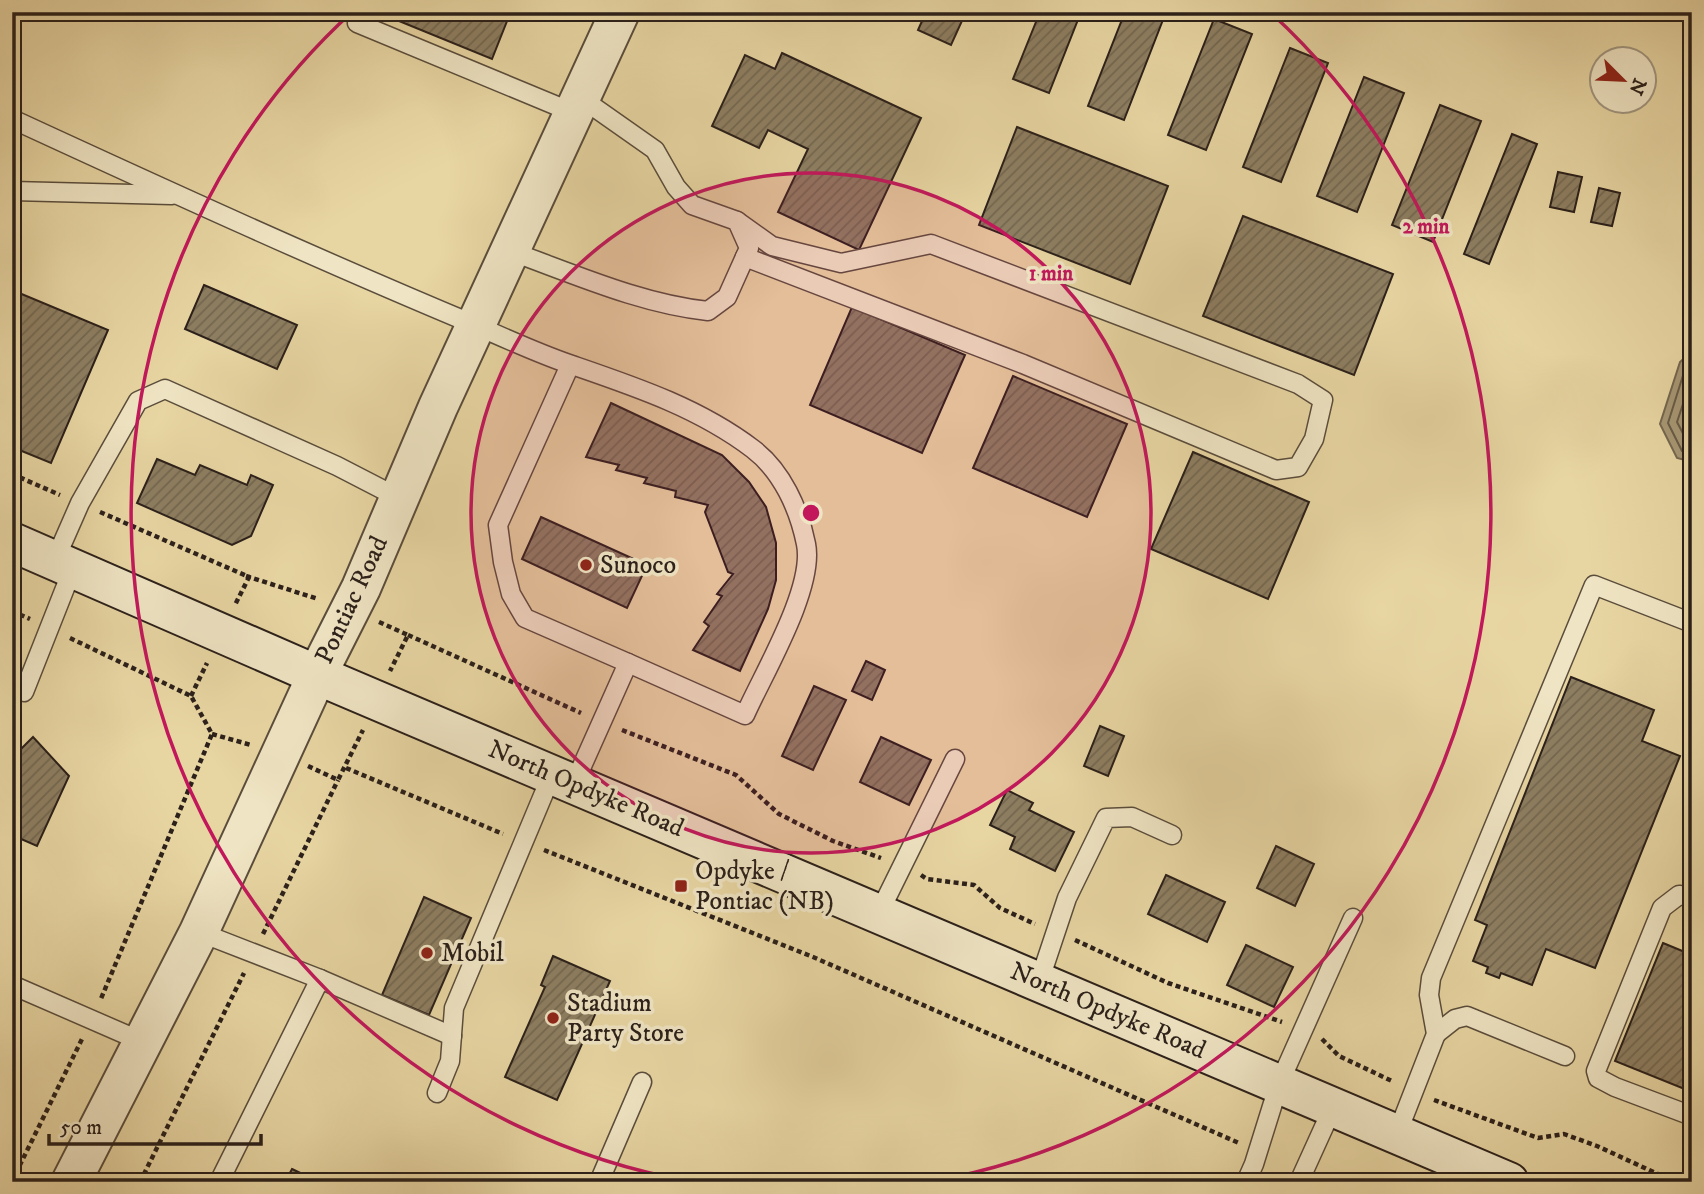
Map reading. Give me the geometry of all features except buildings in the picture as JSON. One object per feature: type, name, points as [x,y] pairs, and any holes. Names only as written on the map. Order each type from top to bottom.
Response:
[{"type":"main road","name":"Pontiac Road","points":[[72,1182],[199,932],[317,675],[361,588],[475,326],[620,12]]},
{"type":"main road","name":"North Opdyke Road","points":[[12,541],[317,675],[1509,1182]]},
{"type":"lane","points":[[357,23],[577,106],[655,150],[676,187],[692,205],[737,221],[772,246],[841,263],[931,244],[1298,384],[1323,400],[1314,439],[1298,467],[1276,470],[1023,364],[745,257]]},
{"type":"lane","points":[[12,119],[299,251],[570,365],[704,415],[756,452],[778,475],[793,504],[807,547],[804,583],[785,632],[745,715],[525,618],[511,594],[498,525],[570,365]]},
{"type":"lane","points":[[12,191],[178,195]]},
{"type":"lane","points":[[510,251],[633,294],[681,308],[708,311],[727,298],[749,248],[737,221]]},
{"type":"lane","points":[[828,290],[841,263]]},
{"type":"lane","points":[[24,692],[49,627],[80,503],[138,401],[165,389],[337,466],[399,498]]},
{"type":"lane","points":[[1436,1034],[1429,995],[1432,978],[1594,585],[1692,624]]},
{"type":"lane","points":[[437,1093],[450,1061],[454,1008],[524,842],[628,663]]},
{"type":"lane","points":[[879,913],[954,759]]},
{"type":"lane","points":[[1039,982],[1067,898],[1106,818],[1132,817],[1172,835]]},
{"type":"lane","points":[[1692,897],[1679,895],[1662,908],[1596,1071],[1598,1078],[1615,1087],[1692,1116]]},
{"type":"lane","points":[[1246,1182],[1279,1084],[1353,918]]},
{"type":"lane","points":[[199,932],[320,979],[452,1036]]},
{"type":"lane","points":[[219,1182],[320,979]]},
{"type":"lane","points":[[12,985],[143,1042]]},
{"type":"lane","points":[[1397,1134],[1436,1034],[1455,1019],[1467,1016],[1564,1056]]},
{"type":"lane","points":[[599,1182],[642,1082]]},
{"type":"lane","points":[[1299,1182],[1333,1107]]},
{"type":"path","points":[[12,474],[249,577],[191,696]]},
{"type":"path","points":[[12,611],[191,696],[212,733],[141,908],[92,1019],[12,1181]]},
{"type":"path","points":[[346,768],[813,957],[1257,1152]]},
{"type":"path","points":[[140,1182],[338,780]]},
{"type":"water","points":[[1692,351],[1692,451],[1689,461],[1677,458],[1660,424],[1680,362]]},
{"type":"place","name":"Sunoco","points":[[586,565]]},
{"type":"place","name":"Opdyke / Pontiac (NB)","points":[[681,886]]},
{"type":"place","name":"Mobil","points":[[427,953]]},
{"type":"place","name":"Stadium Party Store","points":[[553,1018]]}]
